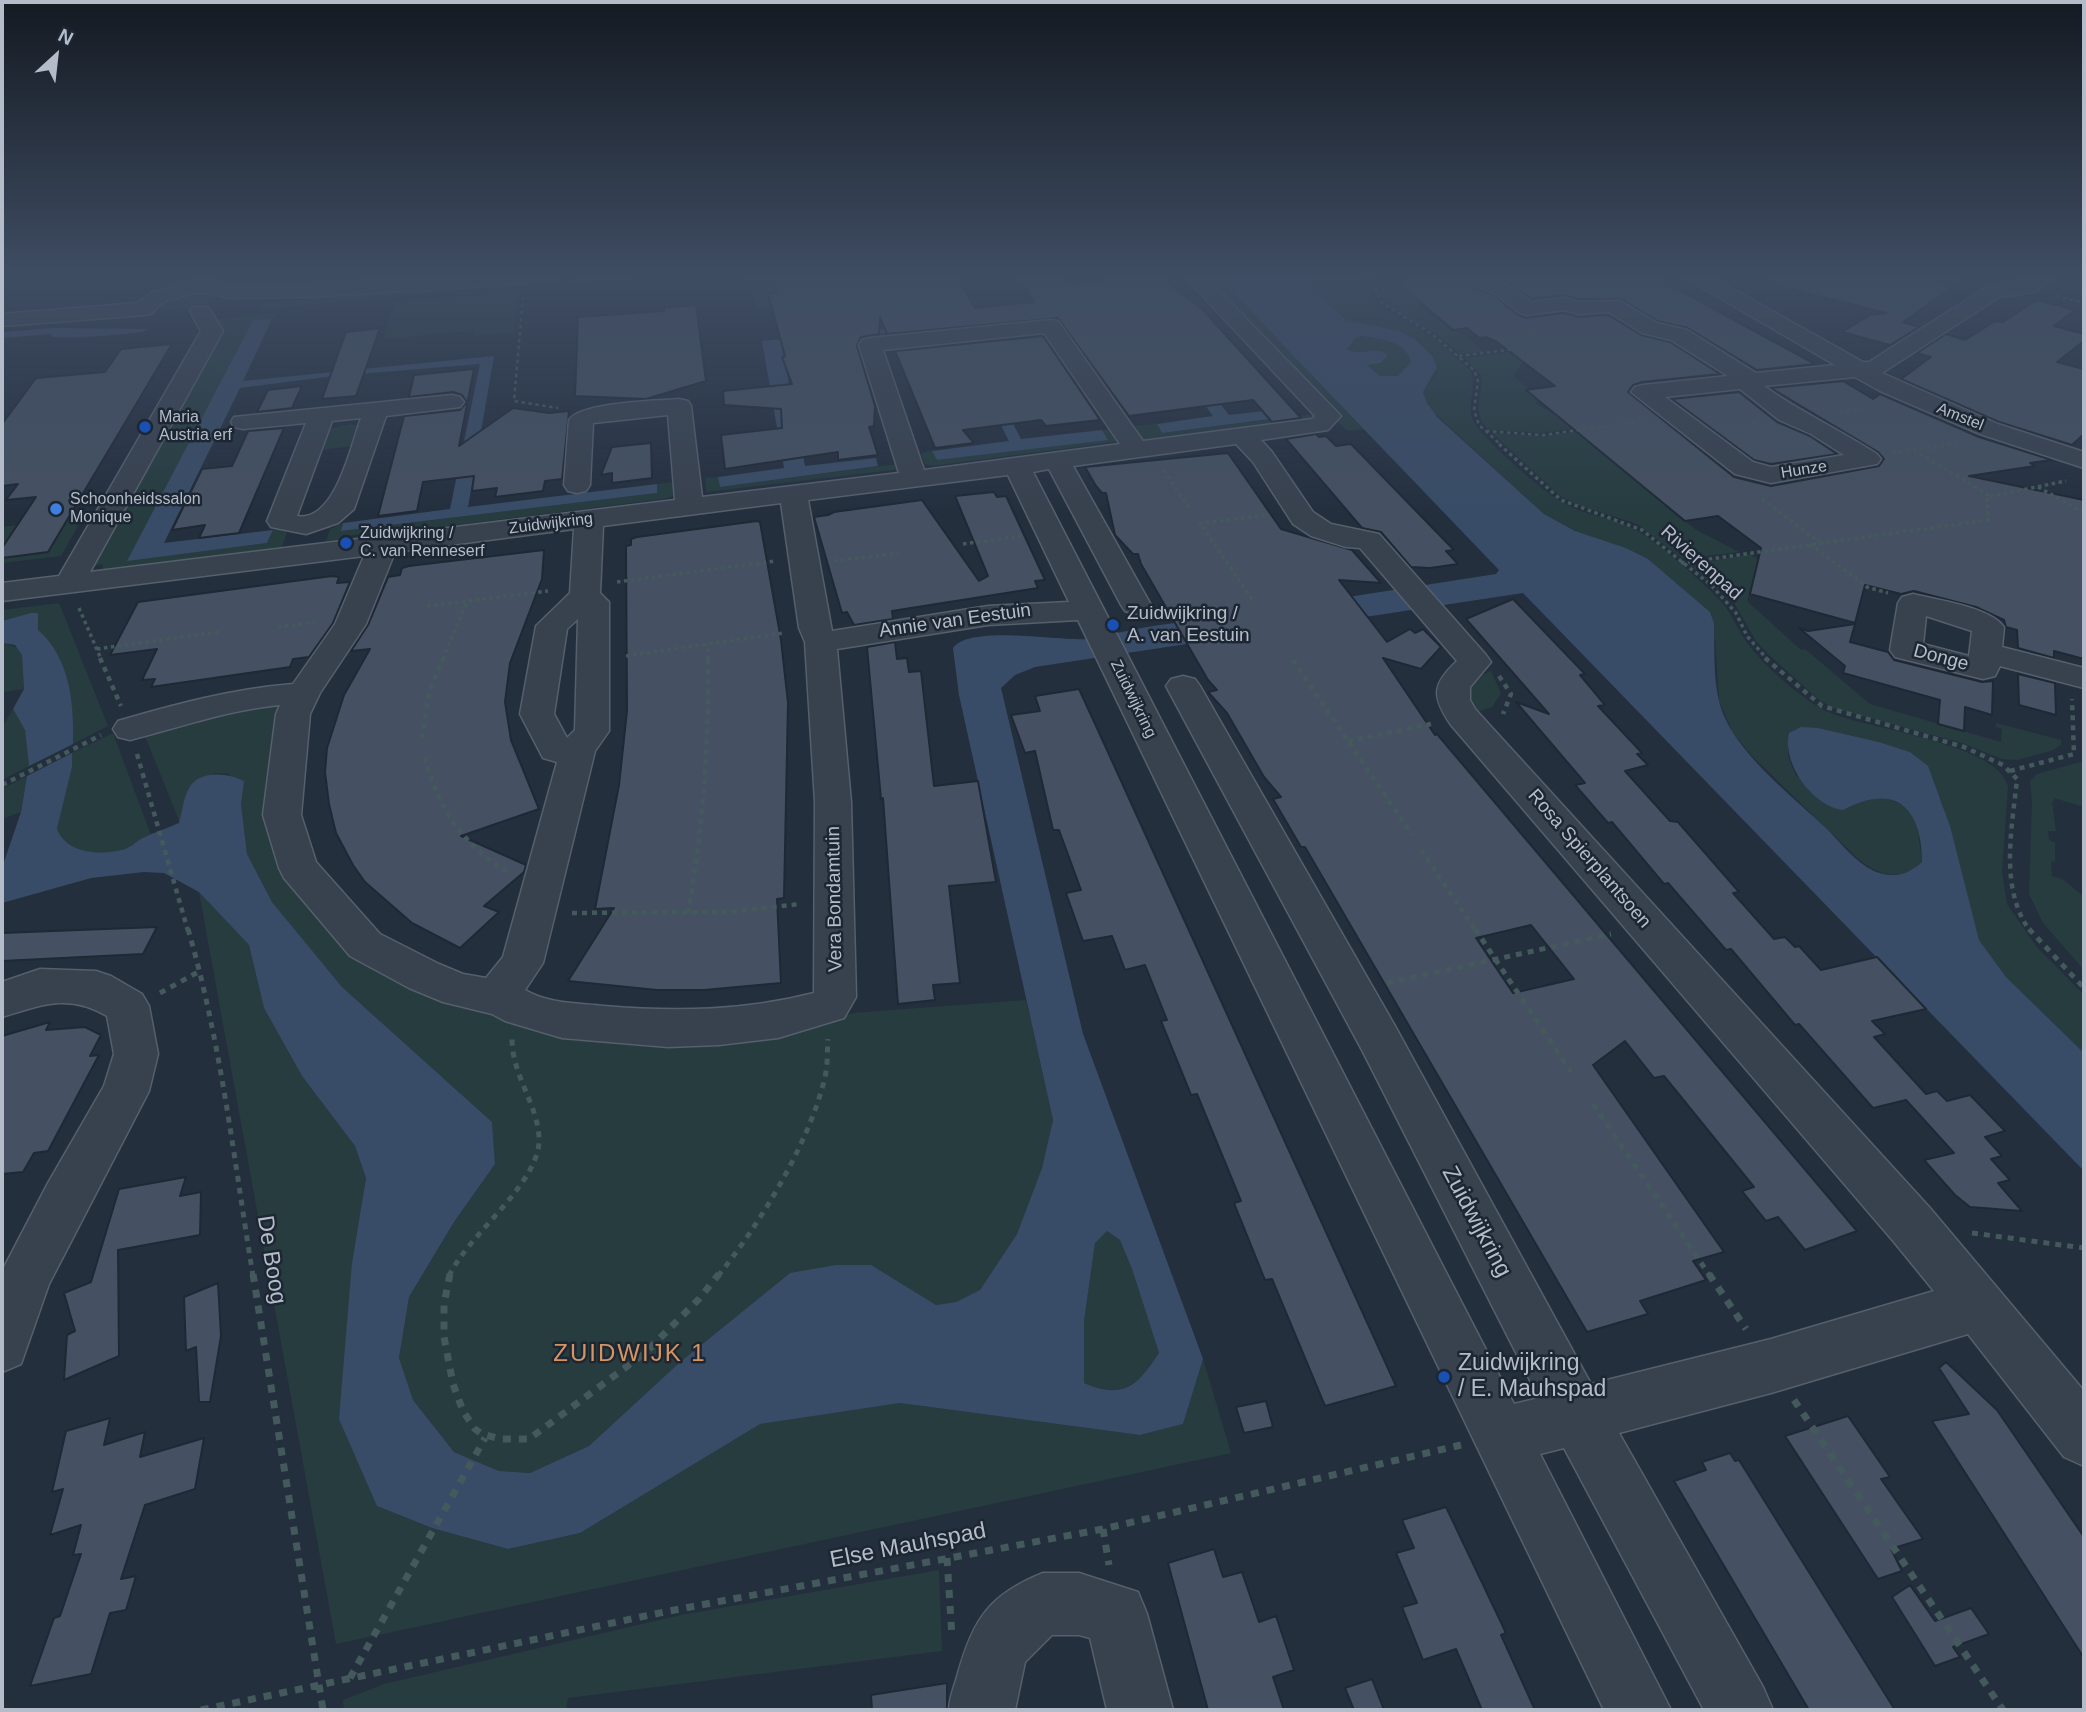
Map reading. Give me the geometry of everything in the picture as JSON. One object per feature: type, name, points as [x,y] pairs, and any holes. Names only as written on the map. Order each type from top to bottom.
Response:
[{"type":"street","points":[[69,584],[198,356]]},
{"type":"street","points":[[874,356],[914,479]]},
{"type":"street","points":[[1072,356],[1142,449]]},
{"type":"street","name":"Zuidwijkring","points":[[2,592],[1057,461],[1319,425],[1329,416],[1271,356]]},
{"type":"street","points":[[1712,356],[1750,380]]},
{"type":"street","name":"Amstel","points":[[1835,356],[1888,386],[1962,419],[2084,460]]},
{"type":"street","name":"Hunze","points":[[1750,380],[1751,388],[1788,415],[1820,429],[1868,459],[1770,475],[1744,468],[1643,392],[1750,380],[1875,368],[1894,356]]},
{"type":"street","points":[[243,422],[452,402]]},
{"type":"street","points":[[577,485],[581,420],[588,416],[679,407],[669,434],[689,507]]},
{"type":"street","points":[[322,414],[281,521],[306,526],[328,517],[344,503],[376,410]]},
{"type":"street","name":"Rosa Spierplantsoen","points":[[1243,436],[1263,457],[1298,512],[1321,530],[1346,538],[1369,540],[1432,610],[1475,662],[1460,674],[1453,685],[1452,696],[1463,717],[1912,1225],[1977,1305],[2036,1371],[2084,1437]]},
{"type":"street","points":[[581,443],[607,440]]},
{"type":"street","points":[[1057,461],[1136,605]]},
{"type":"street","name":"Zuidwijkring","points":[[1017,466],[1638,1710]]},
{"type":"street","name":"Vera Bondamtuin","points":[[793,494],[818,635],[833,802],[833,957],[837,984],[835,997],[829,1006]]},
{"type":"street","points":[[508,1003],[522,964],[578,750],[592,731],[595,660],[594,602],[586,589],[589,519]]},
{"type":"street","points":[[291,557],[306,526]]},
{"type":"street","points":[[383,545],[351,624],[303,693],[293,714],[282,815],[298,868],[365,945],[447,985],[562,1020],[668,1029],[719,1027],[778,1020],[829,1006]]},
{"type":"street","points":[[578,750],[555,750],[537,714],[552,626],[586,589]]},
{"type":"street","name":"Donge","points":[[1913,603],[1973,619],[1988,627],[1985,652],[1983,668],[1906,650],[1913,603]]},
{"type":"street","name":"Annie van Eestuin","points":[[818,635],[1037,610],[1102,635]]},
{"type":"street","name":"Donge","points":[[1985,652],[2078,676]]},
{"type":"street","name":"Zuidwijkring","points":[[1183,686],[1352,990],[1579,1418],[1740,1710]]},
{"type":"street","points":[[130,729],[202,707],[246,698],[303,693]]},
{"type":"street","name":"Zuidwijkring","points":[[1156,745],[1210,735]]},
{"type":"street","points":[[2,1000],[40,986],[96,988],[127,1006],[136,1054],[125,1091],[65,1199],[26,1277],[2,1345]]},
{"type":"street","points":[[1501,1436],[1579,1418],[1771,1366],[1977,1305]]},
{"type":"street","points":[[982,1710],[998,1645],[1020,1620],[1043,1604],[1079,1604],[1116,1615],[1140,1710]]},
{"type":"path","points":[[518,356],[514,401],[587,412],[588,416]]},
{"type":"path","name":"Rivierenpad","points":[[1459,356],[1477,374],[1475,417],[1486,431],[1561,500],[1633,525],[1681,563],[1726,600],[1747,636],[1767,660],[1822,706],[1964,747],[1993,759],[2009,771]]},
{"type":"path","points":[[1486,431],[1543,435],[1675,416]]},
{"type":"path","points":[[1142,449],[1190,510]]},
{"type":"path","points":[[1913,449],[1990,496]]},
{"type":"path","points":[[1760,472],[1753,492],[1819,542]]},
{"type":"path","points":[[1681,563],[1988,520],[1987,497],[2073,480]]},
{"type":"path","points":[[2038,486],[2084,513]]},
{"type":"path","points":[[1252,599],[1200,523],[1298,512]]},
{"type":"path","points":[[962,544],[1029,535]]},
{"type":"path","points":[[1809,544],[1867,587],[1904,597],[1913,603]]},
{"type":"path","points":[[427,606],[804,561],[899,553]]},
{"type":"path","points":[[422,738],[430,689],[467,601]]},
{"type":"path","points":[[97,649],[219,632]]},
{"type":"path","points":[[595,660],[708,644],[818,635]]},
{"type":"path","points":[[688,913],[699,852],[706,782],[710,710],[708,644]]},
{"type":"path","points":[[1293,660],[1412,835]]},
{"type":"path","points":[[2009,771],[2074,754],[2078,676]]},
{"type":"path","points":[[1348,741],[1463,717]]},
{"type":"path","points":[[2,785],[90,741]]},
{"type":"path","points":[[425,757],[430,781],[444,810],[469,846],[493,865],[527,881],[540,897],[688,913],[729,912],[834,900]]},
{"type":"path","points":[[2009,771],[2017,779],[2011,891],[2019,915],[2044,947],[2084,988]]},
{"type":"path","name":"De Boog","points":[[156,822],[200,971],[226,1104],[323,1710]]},
{"type":"path","points":[[1421,850],[1571,1072]]},
{"type":"path","points":[[1352,990],[1608,934]]},
{"type":"path","points":[[128,1010],[200,971]]},
{"type":"path","points":[[508,1003],[514,1017],[510,1050],[515,1074],[537,1129],[537,1154],[527,1176],[474,1238],[449,1277],[444,1310],[448,1375],[468,1423],[485,1438],[529,1439],[646,1353],[699,1299],[738,1251],[766,1209],[816,1113],[826,1074],[829,1006]]},
{"type":"path","points":[[1593,1104],[2003,1710]]},
{"type":"path","points":[[1912,1225],[2084,1248]]},
{"type":"path","name":"Else Mauhspad","points":[[201,1710],[669,1611],[1103,1529],[1501,1436]]},
{"type":"path","points":[[349,1679],[485,1438]]},
{"type":"green space","points":[[205,356],[234,356],[128,560],[267,543],[273,530],[284,529],[287,532],[282,547],[107,570],[102,569],[103,564],[91,566]]},
{"type":"green space","points":[[1283,356],[1294,356],[1365,429],[1348,431]]},
{"type":"green space","points":[[1387,356],[1408,356],[1411,362],[1399,376],[1380,376],[1367,365],[1381,363]]},
{"type":"green space","points":[[1454,356],[1471,371],[1473,420],[1495,447],[1520,470],[1569,506],[1634,529],[1665,551],[1721,601],[1748,644],[1785,682],[1808,700],[1828,712],[1958,749],[2000,772],[2008,787],[2002,872],[2007,904],[2036,946],[2084,995],[2084,1053],[2006,977],[1979,940],[1943,806],[1933,783],[1910,752],[1818,728],[1798,728],[1788,736],[1788,756],[1796,776],[1859,801],[1884,797],[1910,810],[1917,824],[1922,862],[1906,872],[1890,874],[1873,869],[1857,858],[1752,756],[1733,733],[1719,701],[1714,623],[1710,612],[1648,559],[1626,548],[1575,531],[1544,514],[1430,409],[1423,392],[1437,371],[1433,357]]},
{"type":"green space","points":[[1527,356],[1514,376],[1541,401],[1536,402],[1538,405],[1579,428],[1541,433],[1489,430],[1480,418],[1481,375],[1465,358]]},
{"type":"green space","points":[[1315,414],[1311,419],[1147,439],[1141,439],[1132,426],[1157,424],[1162,433]]},
{"type":"green space","points":[[351,424],[359,426],[354,446],[320,450],[328,429]]},
{"type":"green space","points":[[1113,429],[1122,441],[932,466],[925,464],[921,453],[932,451],[937,460],[1108,439],[1102,430]]},
{"type":"green space","points":[[1588,430],[1592,433],[1586,441],[1695,529],[1739,552],[1683,559],[1637,524],[1578,505],[1560,496],[1492,433],[1543,436]]},
{"type":"green space","points":[[898,464],[899,467],[894,470],[706,492],[705,478],[718,477],[720,487]]},
{"type":"green space","points":[[673,482],[674,496],[663,499],[362,537],[362,534],[345,536],[343,539],[326,541],[330,529],[343,523],[342,531],[657,493],[657,484]]},
{"type":"green space","points":[[83,517],[61,556],[2,563],[2,527]]},
{"type":"green space","points":[[1750,554],[1759,560],[1747,601],[1801,650],[1805,649],[1870,704],[2001,742],[2002,729],[1996,727],[1996,723],[2061,740],[2061,745],[2054,750],[2017,760],[2002,759],[1962,743],[1833,708],[1818,699],[1756,641],[1733,601],[1690,565]]},
{"type":"green space","points":[[59,603],[108,726],[73,744],[68,683],[58,655],[38,631],[38,613],[2,621],[2,610]]},
{"type":"green space","points":[[2,643],[19,648],[22,655],[24,689],[2,692],[2,669],[5,664],[2,664]]},
{"type":"green space","points":[[1491,671],[1501,693],[1492,707],[1477,712],[1469,692],[1476,678]]},
{"type":"green space","points":[[293,701],[271,808],[379,966],[736,1041],[816,1027],[852,1013],[1026,1000],[1053,1120],[1042,1168],[1017,1234],[980,1290],[956,1302],[936,1305],[913,1293],[790,1273],[679,1363],[589,1446],[530,1473],[499,1471],[454,1452],[413,1400],[399,1358],[409,1297],[454,1222],[495,1164],[492,1122],[342,987],[272,902],[247,854],[241,804],[229,774],[215,773],[189,788],[180,823],[143,731],[176,720]]},
{"type":"green space","points":[[13,709],[25,729],[29,766],[2,780],[2,728]]},
{"type":"green space","points":[[113,733],[151,835],[129,848],[97,853],[69,844],[57,829],[72,767],[72,753]]},
{"type":"green space","points":[[2084,761],[2084,807],[2054,798],[2054,802],[2052,801],[2056,831],[2048,831],[2049,840],[2055,843],[2055,862],[2051,861],[2052,876],[2064,880],[2084,897],[2084,970],[2043,923],[2029,894],[2032,802],[2030,781],[2037,774]]},
{"type":"green space","points":[[27,776],[21,812],[2,819],[2,789]]},
{"type":"green space","points":[[199,892],[249,945],[264,1008],[302,1076],[355,1146],[366,1178],[352,1263],[377,1506],[432,1528],[508,1549],[580,1533],[759,1424],[900,1403],[1140,1435],[1183,1424],[1203,1359],[1231,1453],[336,1644]]},
{"type":"green space","points":[[1107,1231],[1120,1240],[1159,1353],[1144,1374],[1120,1390],[1098,1388],[1084,1383],[1084,1321],[1095,1242]]},
{"type":"green space","points":[[939,1570],[942,1651],[568,1698],[566,1710],[344,1710],[343,1700],[384,1684],[681,1615]]},
{"type":"water","points":[[234,356],[255,356],[243,381],[494,356],[468,507],[657,484],[657,493],[341,531],[343,523],[450,509],[480,364],[334,376],[240,388],[164,543],[273,530],[267,543],[127,561]]},
{"type":"water","points":[[765,356],[783,356],[805,466],[876,458],[878,466],[720,487],[718,477],[784,468]]},
{"type":"water","points":[[966,356],[978,356],[1021,439],[1102,430],[1108,440],[937,460],[932,451],[1009,441]]},
{"type":"water","points":[[1168,356],[1184,356],[1229,415],[1281,409],[1286,417],[1162,433],[1157,424],[1213,416]]},
{"type":"water","points":[[1294,356],[1387,356],[1381,363],[1367,365],[1380,376],[1398,376],[1411,362],[1408,356],[1432,356],[1437,368],[1423,392],[1437,417],[1544,514],[1575,531],[1626,548],[1648,559],[1710,612],[1714,623],[1718,696],[1733,733],[1770,777],[1854,857],[1874,871],[1893,875],[1905,873],[1922,862],[1921,843],[1911,814],[1902,805],[1891,800],[1861,802],[1843,810],[1820,800],[1810,792],[1795,769],[1788,745],[1789,733],[1801,727],[1818,728],[1879,742],[1910,752],[1928,766],[1950,826],[1979,940],[2006,977],[2084,1053],[2084,1171],[1523,593],[1035,667],[1015,675],[1001,688],[1083,1034],[1203,1359],[1183,1424],[1140,1435],[900,1403],[760,1424],[580,1533],[508,1549],[432,1528],[377,1506],[339,1419],[352,1263],[366,1178],[355,1146],[302,1076],[264,1008],[249,945],[199,892],[164,873],[144,872],[91,878],[2,903],[2,868],[21,812],[27,776],[72,753],[72,767],[57,829],[68,844],[86,851],[125,849],[143,838],[179,823],[188,790],[199,779],[221,775],[244,781],[241,804],[247,854],[272,902],[342,987],[492,1122],[495,1164],[454,1222],[409,1297],[399,1358],[413,1400],[454,1452],[499,1471],[530,1473],[589,1446],[679,1363],[790,1273],[836,1265],[871,1265],[936,1305],[956,1302],[980,1290],[1017,1234],[1042,1168],[1053,1120],[959,695],[953,648],[963,641],[996,635],[1095,638],[1155,626],[1496,574],[1499,570]],"holes":[[[1107,1231],[1120,1240],[1159,1353],[1136,1381],[1120,1390],[1110,1390],[1084,1383],[1084,1321],[1095,1243]]]},
{"type":"water","points":[[38,613],[38,630],[58,654],[64,668],[73,713],[73,744],[29,766],[25,730],[13,709],[24,689],[22,655],[15,645],[2,643],[2,621]]},
{"type":"building","points":[[116,356],[165,356],[48,552],[2,558],[2,548],[36,497],[6,500],[18,484],[2,486],[2,424],[36,378],[105,372]]},
{"type":"building","points":[[337,356],[370,356],[356,396],[322,399]]},
{"type":"building","points":[[577,356],[703,356],[706,381],[646,399],[575,396]]},
{"type":"building","points":[[860,356],[875,406],[874,426],[869,427],[878,455],[838,460],[838,452],[725,469],[721,435],[782,428],[781,409],[724,405],[723,391],[792,384],[782,357]]},
{"type":"building","points":[[897,356],[1056,356],[1100,420],[1046,426],[1041,420],[963,430],[974,443],[935,448]]},
{"type":"building","points":[[1085,356],[1245,356],[1301,418],[1272,422],[1253,400],[1129,416]]},
{"type":"building","points":[[1515,356],[1692,356],[1720,374],[1642,382],[1633,385],[1628,392],[1734,477],[1771,486],[1879,466],[1884,459],[1878,452],[1771,388],[1843,381],[1873,399],[1880,394],[1979,437],[2052,460],[2030,463],[2035,466],[1969,476],[2084,500],[2084,659],[2054,651],[2054,658],[2018,648],[2017,630],[2006,627],[2004,620],[1976,607],[1914,591],[1901,594],[1865,585],[1855,623],[1750,594],[1761,548],[1718,516],[1685,521],[1526,390],[1555,386]]},
{"type":"building","points":[[1734,356],[1800,356],[1815,364],[1757,370]]},
{"type":"building","points":[[1927,356],[2065,356],[2057,362],[2084,369],[2084,434],[2072,445],[1999,422],[1901,379],[1931,357]]},
{"type":"building","points":[[474,369],[459,446],[513,408],[549,413],[569,411],[562,479],[545,481],[543,491],[495,497],[497,488],[472,491],[474,476],[423,482],[417,511],[378,516],[404,416],[460,410],[467,402],[462,395],[453,392],[409,397],[414,375]]},
{"type":"building","points":[[302,386],[292,408],[257,412],[268,390]]},
{"type":"building","points":[[1739,392],[1777,422],[1810,436],[1837,454],[1771,464],[1754,460],[1672,399]]},
{"type":"building","points":[[284,428],[239,533],[199,538],[205,525],[172,530],[202,469],[232,466],[248,431]]},
{"type":"building","points":[[1316,434],[1319,437],[1326,436],[1336,446],[1351,444],[1454,550],[1446,551],[1458,564],[1430,568],[1411,567],[1381,532],[1362,528],[1286,439]]},
{"type":"building","points":[[651,443],[652,478],[612,483],[612,473],[601,475],[612,447]]},
{"type":"building","points":[[1228,453],[1281,529],[1352,550],[1381,583],[1339,580],[1387,642],[1410,629],[1415,633],[1423,629],[1441,647],[1421,669],[1383,658],[1435,735],[1437,734],[1857,1231],[1805,1250],[1778,1217],[1766,1221],[1742,1191],[1754,1187],[1664,1076],[1654,1078],[1625,1041],[1593,1065],[1724,1252],[1693,1261],[1706,1280],[1640,1301],[1648,1314],[1587,1332],[1305,847],[1301,847],[1273,799],[1281,797],[1264,777],[1227,713],[1208,692],[1217,690],[1208,680],[1141,564],[1138,554],[1133,554],[1115,535],[1106,493],[1102,493],[1096,486],[1085,467]],"holes":[[[1531,925],[1574,979],[1513,993],[1476,938]]]},
{"type":"building","points":[[994,492],[997,497],[1006,496],[1045,580],[1035,581],[1038,588],[892,611],[893,619],[854,625],[847,612],[842,613],[814,517],[922,500],[979,581],[988,576],[955,496]]},
{"type":"building","points":[[760,522],[781,640],[788,703],[784,898],[777,899],[781,983],[704,990],[657,990],[568,981],[614,908],[595,909],[619,785],[627,711],[626,546],[631,545],[631,539],[637,537]]},
{"type":"building","points":[[544,550],[542,579],[510,663],[505,702],[511,740],[539,809],[461,836],[526,865],[524,872],[484,906],[499,912],[460,948],[412,923],[365,882],[353,865],[336,833],[329,804],[325,772],[327,748],[344,695],[370,649],[351,651],[368,625],[388,577],[400,575],[402,568],[409,566]]},
{"type":"building","points":[[339,577],[337,583],[350,582],[333,623],[309,657],[293,659],[290,667],[151,687],[155,679],[142,680],[157,649],[110,655],[138,602]]},
{"type":"building","points":[[1513,599],[1585,674],[1580,675],[1605,705],[1598,706],[1642,753],[1637,754],[1648,765],[1625,771],[1670,821],[1678,822],[1739,892],[1733,893],[1774,939],[1785,937],[1795,947],[1799,946],[1821,970],[1877,957],[1926,1009],[1872,1021],[1885,1034],[1874,1037],[1926,1094],[1937,1091],[1947,1101],[1970,1095],[2005,1131],[1985,1137],[2002,1156],[1991,1159],[2010,1180],[1998,1183],[2022,1211],[1970,1207],[1955,1195],[1924,1160],[1954,1153],[1906,1100],[1873,1108],[1799,1024],[1795,1025],[1731,949],[1726,950],[1668,883],[1664,884],[1612,822],[1608,823],[1575,785],[1585,783],[1516,702],[1549,714],[1466,619]]},
{"type":"building","points":[[1855,624],[1850,642],[1888,652],[1894,660],[1982,682],[1993,681],[1992,715],[1965,707],[1964,731],[1938,724],[1940,700],[1843,673],[1845,666],[1799,628],[1808,631]]},
{"type":"building","points":[[895,642],[897,659],[907,658],[909,672],[921,671],[934,786],[978,781],[996,882],[949,886],[960,983],[933,985],[935,1000],[898,1004],[883,798],[881,799],[867,647]]},
{"type":"building","points":[[2018,674],[2055,683],[2056,715],[2019,705]]},
{"type":"building","points":[[1079,689],[1396,1386],[1325,1406],[1272,1279],[1265,1280],[1234,1203],[1241,1201],[1197,1094],[1191,1095],[1161,1021],[1167,1020],[1145,965],[1125,970],[1112,936],[1083,941],[1066,893],[1081,890],[1059,830],[1053,830],[1035,751],[1025,753],[1011,715],[1040,711],[1035,696]]},
{"type":"building","points":[[157,927],[143,954],[2,961],[2,933]]},
{"type":"building","points":[[50,1022],[46,1030],[85,1027],[101,1035],[90,1056],[99,1055],[48,1151],[34,1153],[23,1172],[2,1174],[2,1036]]},
{"type":"building","points":[[186,1177],[180,1196],[201,1192],[200,1235],[118,1250],[119,1356],[64,1380],[67,1335],[75,1331],[64,1293],[91,1282],[119,1189]]},
{"type":"building","points":[[218,1283],[221,1336],[210,1402],[199,1402],[196,1347],[186,1351],[184,1297]]},
{"type":"building","points":[[1946,1362],[1997,1410],[2084,1537],[2084,1658],[1932,1421],[1969,1414],[1939,1368]]},
{"type":"building","points":[[1266,1401],[1273,1427],[1244,1433],[1236,1407]]},
{"type":"building","points":[[1848,1416],[1890,1477],[1881,1479],[1923,1539],[1891,1549],[1902,1571],[1878,1579],[1785,1436]]},
{"type":"building","points":[[110,1418],[104,1445],[145,1432],[140,1457],[204,1438],[195,1489],[145,1505],[121,1579],[136,1576],[126,1610],[110,1613],[91,1674],[30,1686],[54,1618],[60,1616],[81,1554],[73,1555],[81,1525],[50,1535],[63,1489],[52,1492],[66,1431]]},
{"type":"building","points":[[1730,1453],[1735,1461],[1739,1460],[1895,1710],[1809,1710],[1674,1481],[1706,1470],[1702,1462]]},
{"type":"building","points":[[1446,1507],[1506,1633],[1501,1635],[1535,1710],[1482,1710],[1456,1649],[1423,1660],[1402,1607],[1417,1603],[1396,1553],[1414,1548],[1402,1520]]},
{"type":"building","points":[[1214,1549],[1223,1577],[1242,1572],[1259,1622],[1276,1616],[1294,1670],[1273,1677],[1284,1710],[1208,1710],[1168,1563]]},
{"type":"building","points":[[1910,1585],[1935,1621],[1971,1608],[1989,1634],[1953,1647],[1960,1657],[1935,1666],[1892,1597]]},
{"type":"building","points":[[1372,1679],[1384,1710],[1354,1710],[1345,1688]]},
{"type":"building","points":[[947,1683],[947,1710],[872,1710],[871,1695]]},
{"type":"place","name":"Maria Austria erf","points":[[145,427]]},
{"type":"place","name":"Schoonheidssalon Monique","points":[[56,509]]},
{"type":"place","name":"Zuidwijkring / C. van Renneserf","points":[[346,543]]},
{"type":"place","name":"Zuidwijkring / A. van Eestuin","points":[[1113,625]]},
{"type":"place","name":"Zuidwijkring / E. Mauhspad","points":[[1444,1377]]},
{"type":"district","name":"ZUIDWIJK 1","points":[[630,1354]]}]
